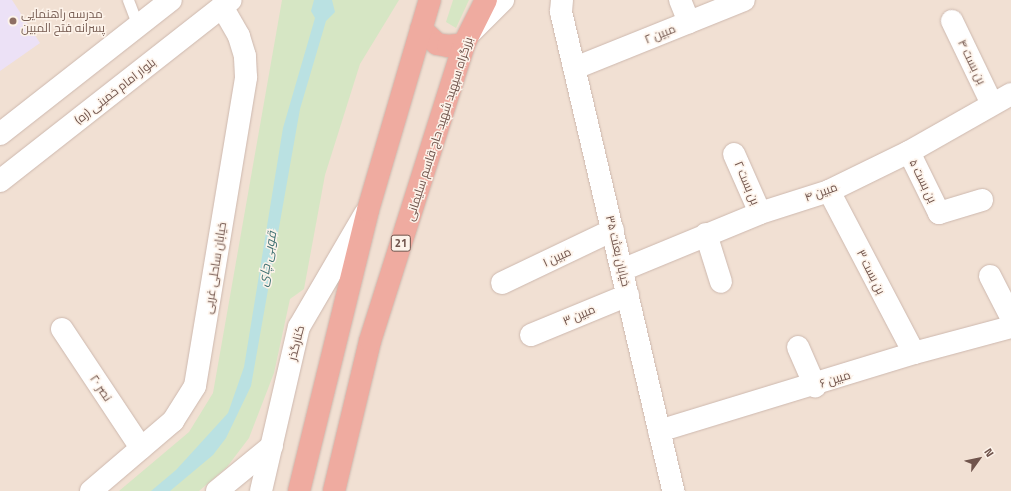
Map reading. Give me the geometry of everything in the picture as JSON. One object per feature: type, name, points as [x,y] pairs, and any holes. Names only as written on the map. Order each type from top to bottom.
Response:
[{"type":"highway","points":[[299,491],[368,210],[430,0]]},
{"type":"highway","name":"بزرگراه سپهبد شهید حاج قاسم سلیمانی","points":[[334,491],[370,341],[467,39],[486,0]]},
{"type":"highway","points":[[421,29],[437,44],[448,46],[467,39]]},
{"type":"street","points":[[0,134],[139,28],[171,0]]},
{"type":"street","points":[[467,39],[503,0]]},
{"type":"street","points":[[680,0],[689,22]]},
{"type":"street","name":"مبین ۲","points":[[575,68],[744,0]]},
{"type":"street","name":"بلوار امام خمینی (ره)","points":[[0,181],[226,3]]},
{"type":"street","name":"خیابان ساحلی غربی","points":[[91,491],[173,421],[186,404],[199,370],[246,77],[245,56],[226,3]]},
{"type":"street","name":"خیابان بعثت ۳۵","points":[[557,4],[575,68],[673,491]]},
{"type":"street","name":"بن بست ۴","points":[[952,21],[992,104]]},
{"type":"street","name":"مبین ۴","points":[[622,270],[706,234],[760,213],[829,191],[909,152],[1011,94]]},
{"type":"street","name":"بن بست ۵","points":[[909,152],[939,213],[982,200]]},
{"type":"street","name":"بن بست ۲","points":[[734,154],[760,213]]},
{"type":"street","name":"بن بست ۳","points":[[829,191],[914,353]]},
{"type":"street","name":"کنارگذر","points":[[260,491],[272,446],[299,327],[368,210]]},
{"type":"street","name":"مبین ۱","points":[[502,283],[613,230]]},
{"type":"street","points":[[706,234],[721,282]]},
{"type":"street","points":[[990,276],[1011,317]]},
{"type":"street","name":"مبین ۳","points":[[531,335],[628,295]]},
{"type":"street","name":"مبین ۶","points":[[660,431],[814,386],[914,353],[1011,327]]},
{"type":"street","name":"نصر ۲۰","points":[[62,329],[141,448]]},
{"type":"street","points":[[798,347],[814,386]]},
{"type":"street","points":[[217,491],[272,446]]},
{"type":"lane","points":[[128,0],[139,28]]},
{"type":"shaded area","points":[[0,0],[1011,0],[1011,491],[0,491]]},
{"type":"shaded area","name":"مدرسه راهنمایی پسرانه فتح المبین","points":[[0,0],[12,0],[40,43],[0,71]]},
{"type":"green space","points":[[282,0],[399,0],[360,64],[325,175],[304,289],[290,299],[274,373],[249,438],[227,467],[199,491],[119,491],[189,432],[213,393]]},
{"type":"green space","points":[[453,0],[469,0],[456,28],[446,22]]},
{"type":"water","name":"قوبی چای","points":[[314,0],[332,0],[335,12],[326,21],[300,109],[251,386],[226,438],[213,455],[170,491],[151,491],[176,470],[228,413],[244,367],[283,128],[315,18],[311,11]]},
{"type":"place","name":"مدرسه راهنمایی پسرانه فتح المبین","points":[[13,21]]}]
